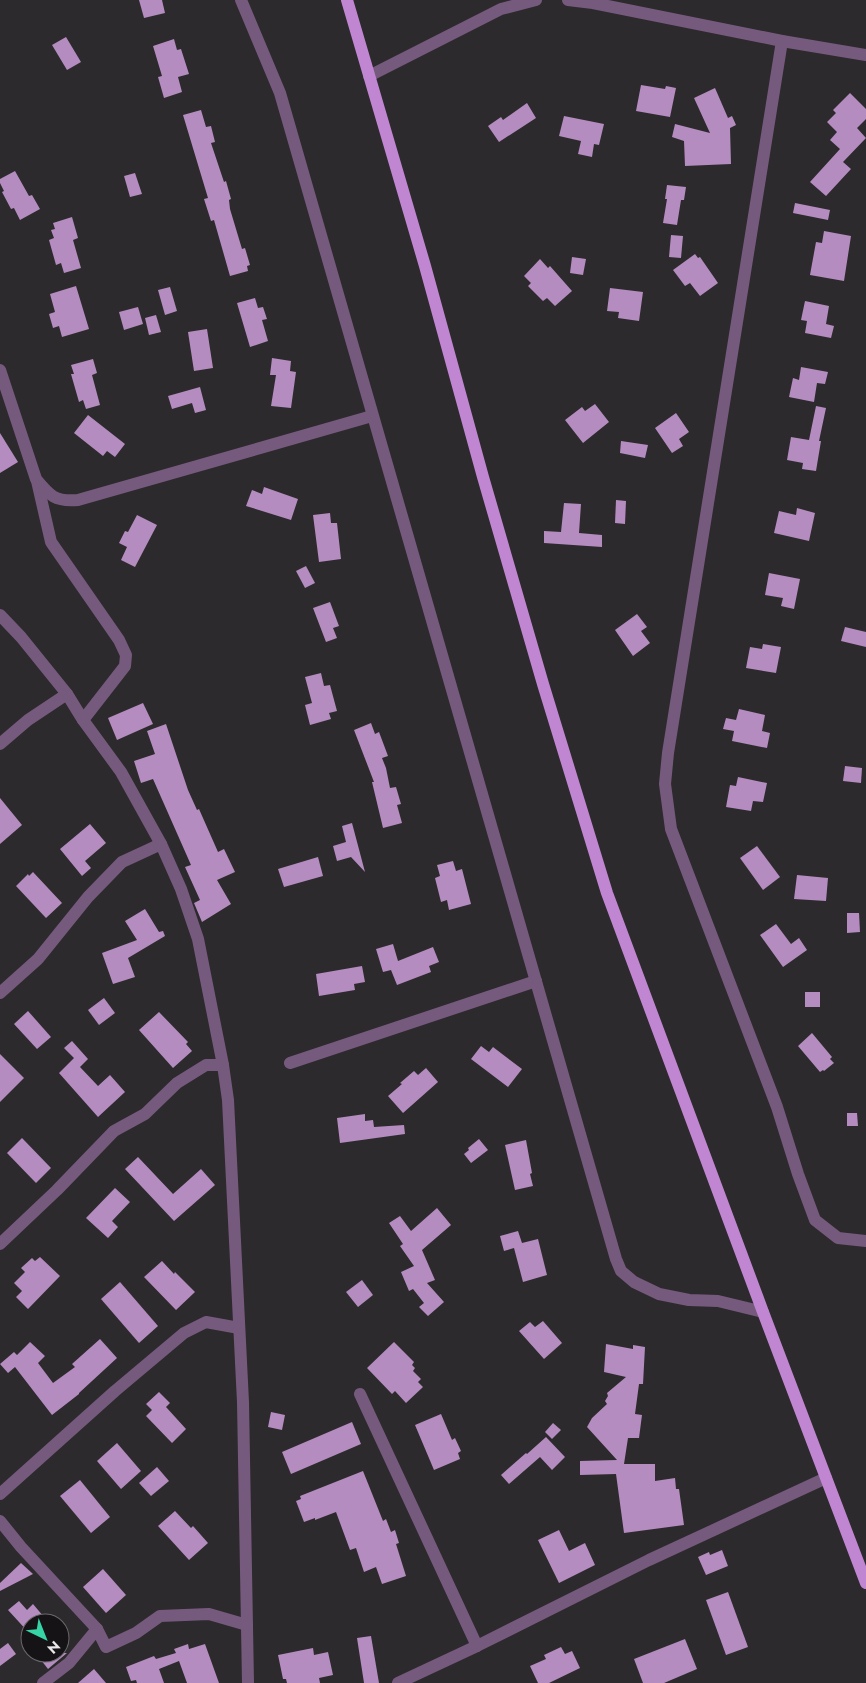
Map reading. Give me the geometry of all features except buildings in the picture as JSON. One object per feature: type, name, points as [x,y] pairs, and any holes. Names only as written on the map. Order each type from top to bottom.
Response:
[{"type":"main road","points":[[346,0],[425,266],[540,674],[607,894],[866,1583]]},
{"type":"street","points":[[241,0],[280,93],[614,1250],[622,1271],[634,1282],[659,1294],[689,1300],[718,1301],[763,1312]]},
{"type":"street","points":[[369,76],[501,9],[536,0]]},
{"type":"street","points":[[568,0],[594,3],[782,41],[866,55]]},
{"type":"street","points":[[782,41],[668,753],[665,784],[671,828],[777,1107],[815,1220],[838,1238],[866,1241]]},
{"type":"street","points":[[0,370],[36,479],[51,542],[119,640],[126,654],[125,666],[83,720]]},
{"type":"street","points":[[36,479],[55,498],[63,501],[78,500],[372,416]]},
{"type":"street","points":[[0,615],[21,637],[67,694],[83,720],[121,772],[161,844],[181,889],[198,939],[228,1100],[243,1402],[248,1683]]},
{"type":"street","points":[[0,744],[28,720],[67,694]]},
{"type":"street","points":[[0,994],[38,959],[88,897],[122,862],[161,844]]},
{"type":"street","points":[[290,1063],[536,981]]},
{"type":"street","points":[[0,1244],[50,1197],[114,1131],[145,1114],[177,1083],[206,1065],[223,1066]]},
{"type":"street","points":[[0,1494],[115,1391],[184,1333],[206,1322],[239,1328]]},
{"type":"street","points":[[360,1394],[477,1646]]},
{"type":"street","points":[[398,1683],[477,1646],[649,1560],[826,1478]]},
{"type":"street","points":[[0,1521],[21,1547],[97,1629],[106,1647],[136,1633],[160,1616],[210,1614],[247,1625]]},
{"type":"street","points":[[43,1683],[69,1663],[97,1629]]}]
